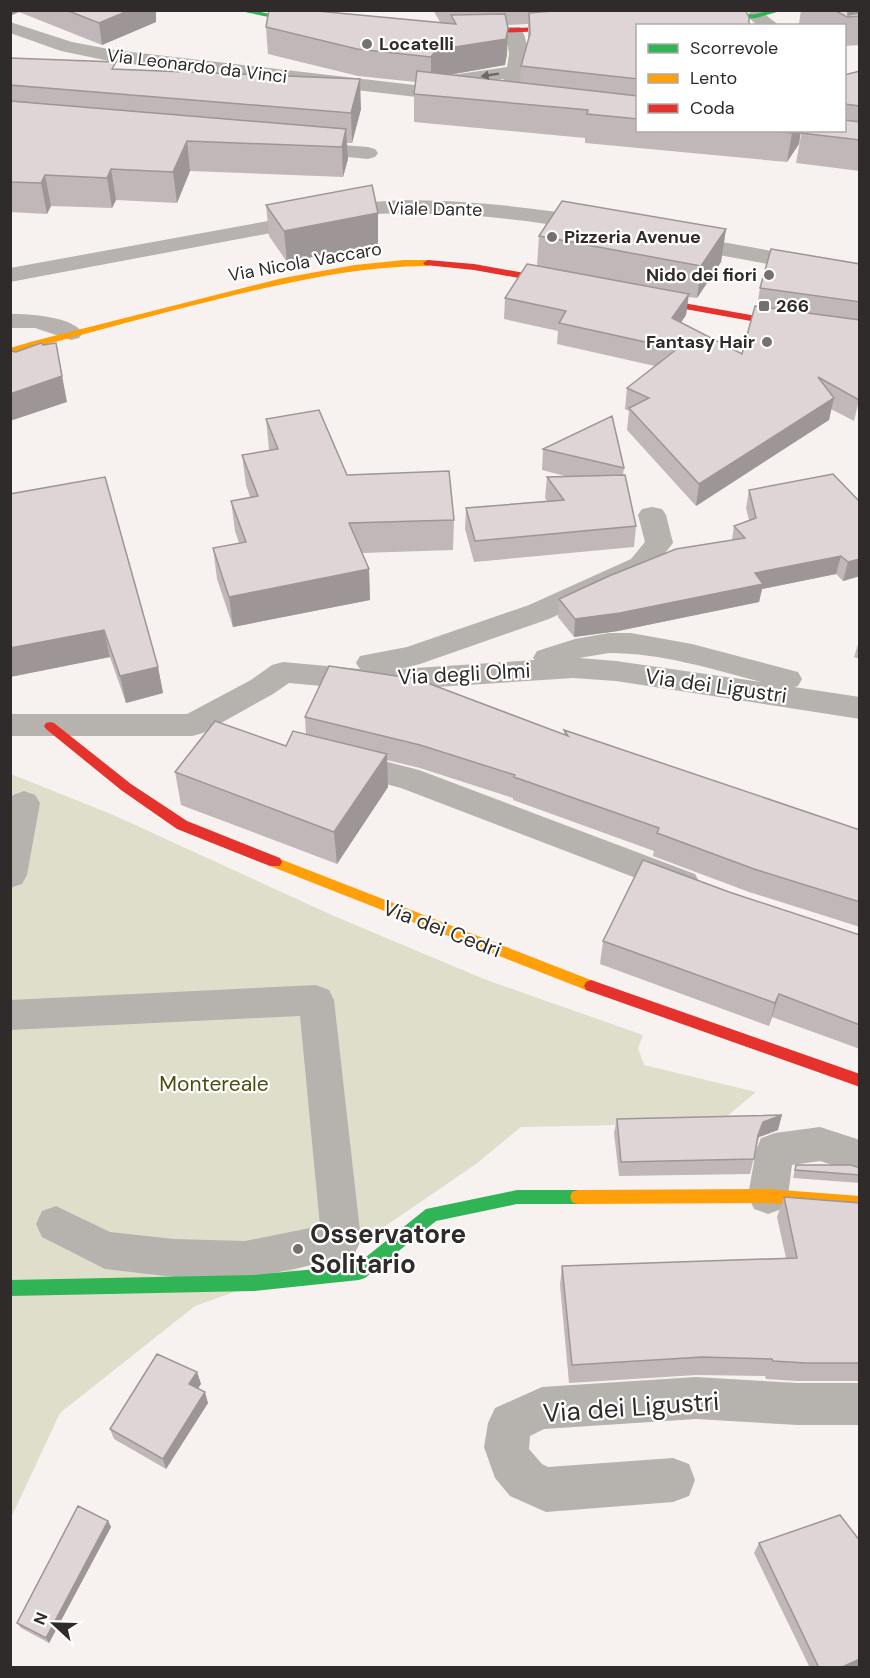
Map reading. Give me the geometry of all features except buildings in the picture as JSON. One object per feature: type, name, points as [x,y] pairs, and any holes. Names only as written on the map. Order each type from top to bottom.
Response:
[{"type":"street","points":[[238,10],[323,25]]},
{"type":"street","points":[[690,21],[764,21],[781,10]]},
{"type":"street","name":"Via Leonardo da Vinci","points":[[10,27],[58,44],[114,56],[528,104]]},
{"type":"street","points":[[453,32],[585,27]]},
{"type":"street","points":[[506,102],[516,71],[518,54],[514,31]]},
{"type":"street","points":[[38,54],[58,44]]},
{"type":"street","points":[[399,89],[516,71]]},
{"type":"street","points":[[278,146],[368,153]]},
{"type":"street","name":"Viale Dante","points":[[10,275],[372,208],[417,205],[469,207],[536,214],[621,230]]},
{"type":"street","points":[[653,237],[860,274]]},
{"type":"street","name":"Via Nicola Vaccaro","points":[[10,351],[71,333],[284,281],[368,266],[421,263],[465,266],[575,285]]},
{"type":"street","points":[[630,296],[762,320],[860,333]]},
{"type":"street","points":[[10,321],[38,321],[71,333]]},
{"type":"street","points":[[192,725],[262,687],[284,672],[310,665],[375,663],[410,657],[539,612],[641,565],[659,543],[652,515]]},
{"type":"street","points":[[507,672],[574,650],[609,643],[631,642],[742,666],[860,706]]},
{"type":"street","name":"Via degli Olmi","points":[[284,672],[354,679],[406,679],[573,668]]},
{"type":"street","name":"Via dei Ligustri","points":[[573,668],[616,671],[860,706]]},
{"type":"street","points":[[406,679],[472,702]]},
{"type":"street","points":[[10,724],[192,725],[237,736]]},
{"type":"street","name":"Via dei Cedri","points":[[50,726],[126,787],[182,825],[562,976],[860,1081]]},
{"type":"street","points":[[317,755],[408,778],[715,895]]},
{"type":"street","points":[[10,875],[24,803]]},
{"type":"street","points":[[10,1015],[316,1000],[341,1240],[245,1260],[174,1258],[105,1250],[56,1224]]},
{"type":"street","points":[[768,1196],[775,1150],[820,1144],[860,1157]]},
{"type":"street","points":[[10,1288],[254,1283],[359,1272],[432,1214],[517,1197],[768,1196],[860,1203]]},
{"type":"street","name":"Via dei Ligustri","points":[[673,1480],[546,1490],[526,1480],[511,1462],[506,1447],[510,1424],[542,1408],[696,1398],[798,1404],[860,1404]]},
{"type":"green space","name":"Montereale","points":[[11,774],[111,814],[334,916],[484,979],[643,1035],[638,1048],[644,1065],[756,1092],[719,1123],[521,1127],[476,1164],[349,1251],[195,1306],[60,1413],[11,1518]]},
{"type":"traffic: fast","points":[[238,10],[312,24]]},
{"type":"traffic: fast","points":[[705,20],[756,16],[781,10]]},
{"type":"traffic: fast","points":[[10,1288],[254,1283],[359,1272],[432,1214],[517,1197],[578,1197]]},
{"type":"traffic: slow","points":[[10,351],[259,286],[355,267],[428,263]]},
{"type":"traffic: slow","points":[[275,862],[591,986]]},
{"type":"traffic: slow","points":[[578,1197],[768,1196],[860,1203]]},
{"type":"traffic: jam","points":[[463,32],[573,28]]},
{"type":"traffic: jam","points":[[428,263],[474,267],[564,283]]},
{"type":"traffic: jam","points":[[644,299],[762,320],[860,333]]},
{"type":"traffic: jam","points":[[50,726],[126,787],[182,825],[275,862]]},
{"type":"traffic: jam","points":[[591,986],[860,1081]]},
{"type":"place","name":"Locatelli","points":[[367,44]]},
{"type":"place","name":"Pizzeria Avenue","points":[[552,237]]},
{"type":"place","name":"Nido dei fiori","points":[[769,275]]},
{"type":"place","name":"266","points":[[764,306]]},
{"type":"place","name":"Fantasy Hair","points":[[767,342]]},
{"type":"place","name":"Osservatore Solitario","points":[[298,1249]]}]
